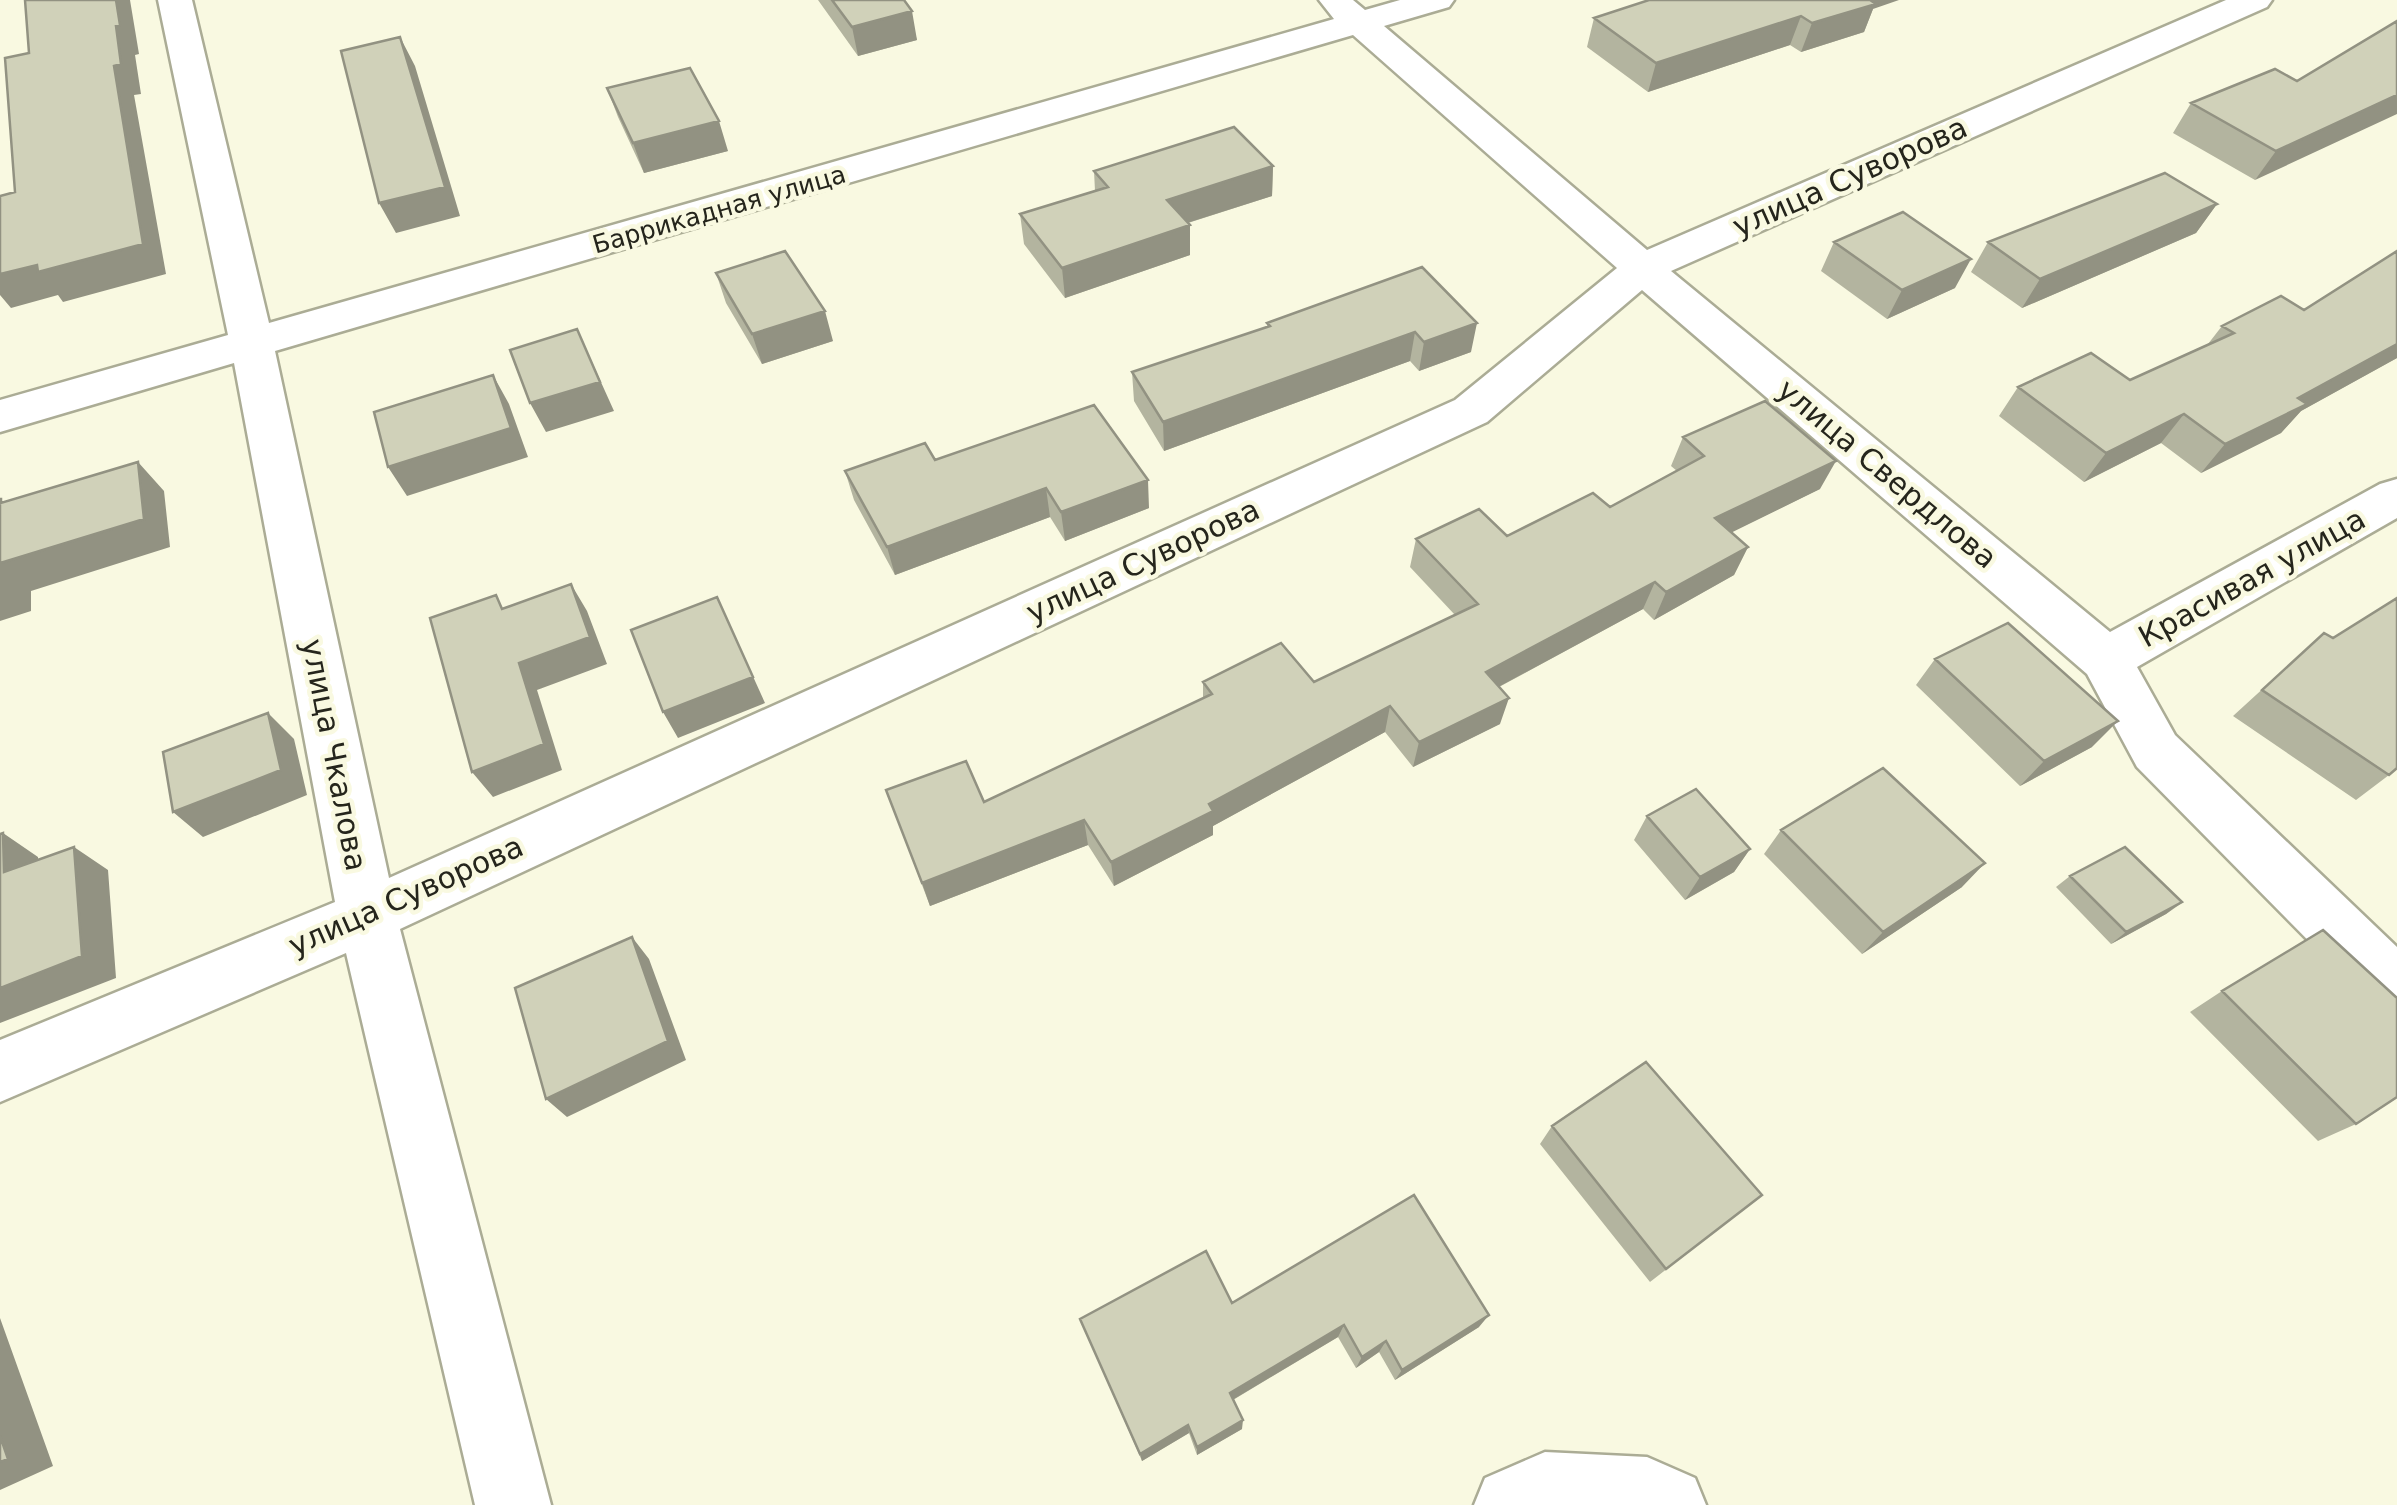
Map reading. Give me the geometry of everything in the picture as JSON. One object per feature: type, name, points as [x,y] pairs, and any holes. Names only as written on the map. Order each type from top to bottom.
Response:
[{"type":"street","name":"улица Чкалова","points":[[175,0],[252,344],[367,916],[513,1505]]},
{"type":"street","name":"Баррикадная улица","points":[[0,416],[252,344],[1345,12],[1437,0]]},
{"type":"street","name":"улица Суворова","points":[[0,1070],[367,916],[1470,411],[1642,268],[2255,0]]},
{"type":"street","name":"улица Свердлова","points":[[1345,12],[2106,659],[2156,752],[2397,988]]},
{"type":"street","name":"Красивая улица","points":[[2106,659],[2396,498]]},
{"type":"street","points":[[1512,1505],[1545,1490],[1647,1495],[1668,1505]]},
{"type":"building","points":[[25,0],[116,0],[121,64],[114,66],[143,244],[38,272],[37,265],[0,274],[0,196],[15,192],[5,58],[29,53]]},
{"type":"building","points":[[832,0],[904,0],[912,11],[852,27]]},
{"type":"building","points":[[1649,0],[1870,0],[1876,4],[1812,23],[1801,16],[1656,63],[1594,18]]},
{"type":"building","points":[[2397,21],[2397,95],[2276,151],[2191,103],[2275,69],[2297,81]]},
{"type":"building","points":[[400,37],[445,187],[379,203],[341,51]]},
{"type":"building","points":[[690,68],[719,121],[633,143],[607,88]]},
{"type":"building","points":[[1234,127],[1273,166],[1167,200],[1190,225],[1062,268],[1020,214],[1108,187],[1094,171]]},
{"type":"building","points":[[2165,173],[2217,204],[2040,279],[1988,242]]},
{"type":"building","points":[[1903,212],[1971,259],[1902,290],[1834,242]]},
{"type":"building","points":[[785,251],[825,311],[752,334],[716,273]]},
{"type":"building","points":[[2397,251],[2397,344],[2298,398],[2307,404],[2225,444],[2184,414],[2106,453],[2018,387],[2091,353],[2130,380],[2234,333],[2222,326],[2281,296],[2304,310]]},
{"type":"building","points":[[1422,267],[1477,323],[1424,342],[1415,332],[1163,422],[1132,372],[1270,326],[1267,323]]},
{"type":"building","points":[[577,329],[600,382],[530,403],[510,350]]},
{"type":"building","points":[[493,375],[511,428],[388,467],[374,412]]},
{"type":"building","points":[[1765,401],[1836,461],[1715,518],[1748,547],[1666,592],[1655,582],[1486,672],[1509,698],[1419,742],[1390,706],[1209,804],[1213,811],[1111,862],[1084,820],[922,883],[886,790],[966,761],[984,802],[1212,694],[1203,682],[1281,643],[1314,682],[1478,604],[1416,539],[1479,509],[1507,536],[1593,493],[1610,507],[1704,456],[1683,437]]},
{"type":"building","points":[[1094,405],[1148,480],[1061,512],[1046,488],[887,547],[845,471],[925,443],[935,460]]},
{"type":"building","points":[[138,462],[144,519],[0,563],[0,499],[1,503]]},
{"type":"building","points":[[571,584],[590,637],[519,663],[544,744],[472,772],[430,618],[496,595],[502,609]]},
{"type":"building","points":[[717,597],[753,677],[663,712],[631,630]]},
{"type":"building","points":[[2397,598],[2397,768],[2389,775],[2262,690],[2324,633],[2333,638]]},
{"type":"building","points":[[2008,623],[2118,721],[2044,761],[1935,659]]},
{"type":"building","points":[[268,713],[281,770],[173,812],[163,752]]},
{"type":"building","points":[[1883,768],[1985,863],[1883,932],[1781,830]]},
{"type":"building","points":[[1696,789],[1750,849],[1700,877],[1647,816]]},
{"type":"building","points":[[3,833],[4,872],[74,847],[82,956],[0,988],[0,834]]},
{"type":"building","points":[[2125,847],[2182,902],[2126,932],[2070,876]]},
{"type":"building","points":[[2323,930],[2397,998],[2397,1097],[2356,1124],[2222,991]]},
{"type":"building","points":[[632,937],[668,1041],[546,1099],[515,988]]},
{"type":"building","points":[[1646,1062],[1762,1195],[1666,1269],[1552,1126]]},
{"type":"building","points":[[1414,1195],[1489,1315],[1402,1370],[1386,1341],[1362,1357],[1344,1325],[1230,1393],[1243,1420],[1197,1447],[1188,1425],[1140,1454],[1080,1319],[1206,1251],[1232,1303]]},
{"type":"building","points":[[0,1436],[8,1459],[0,1462]]}]
